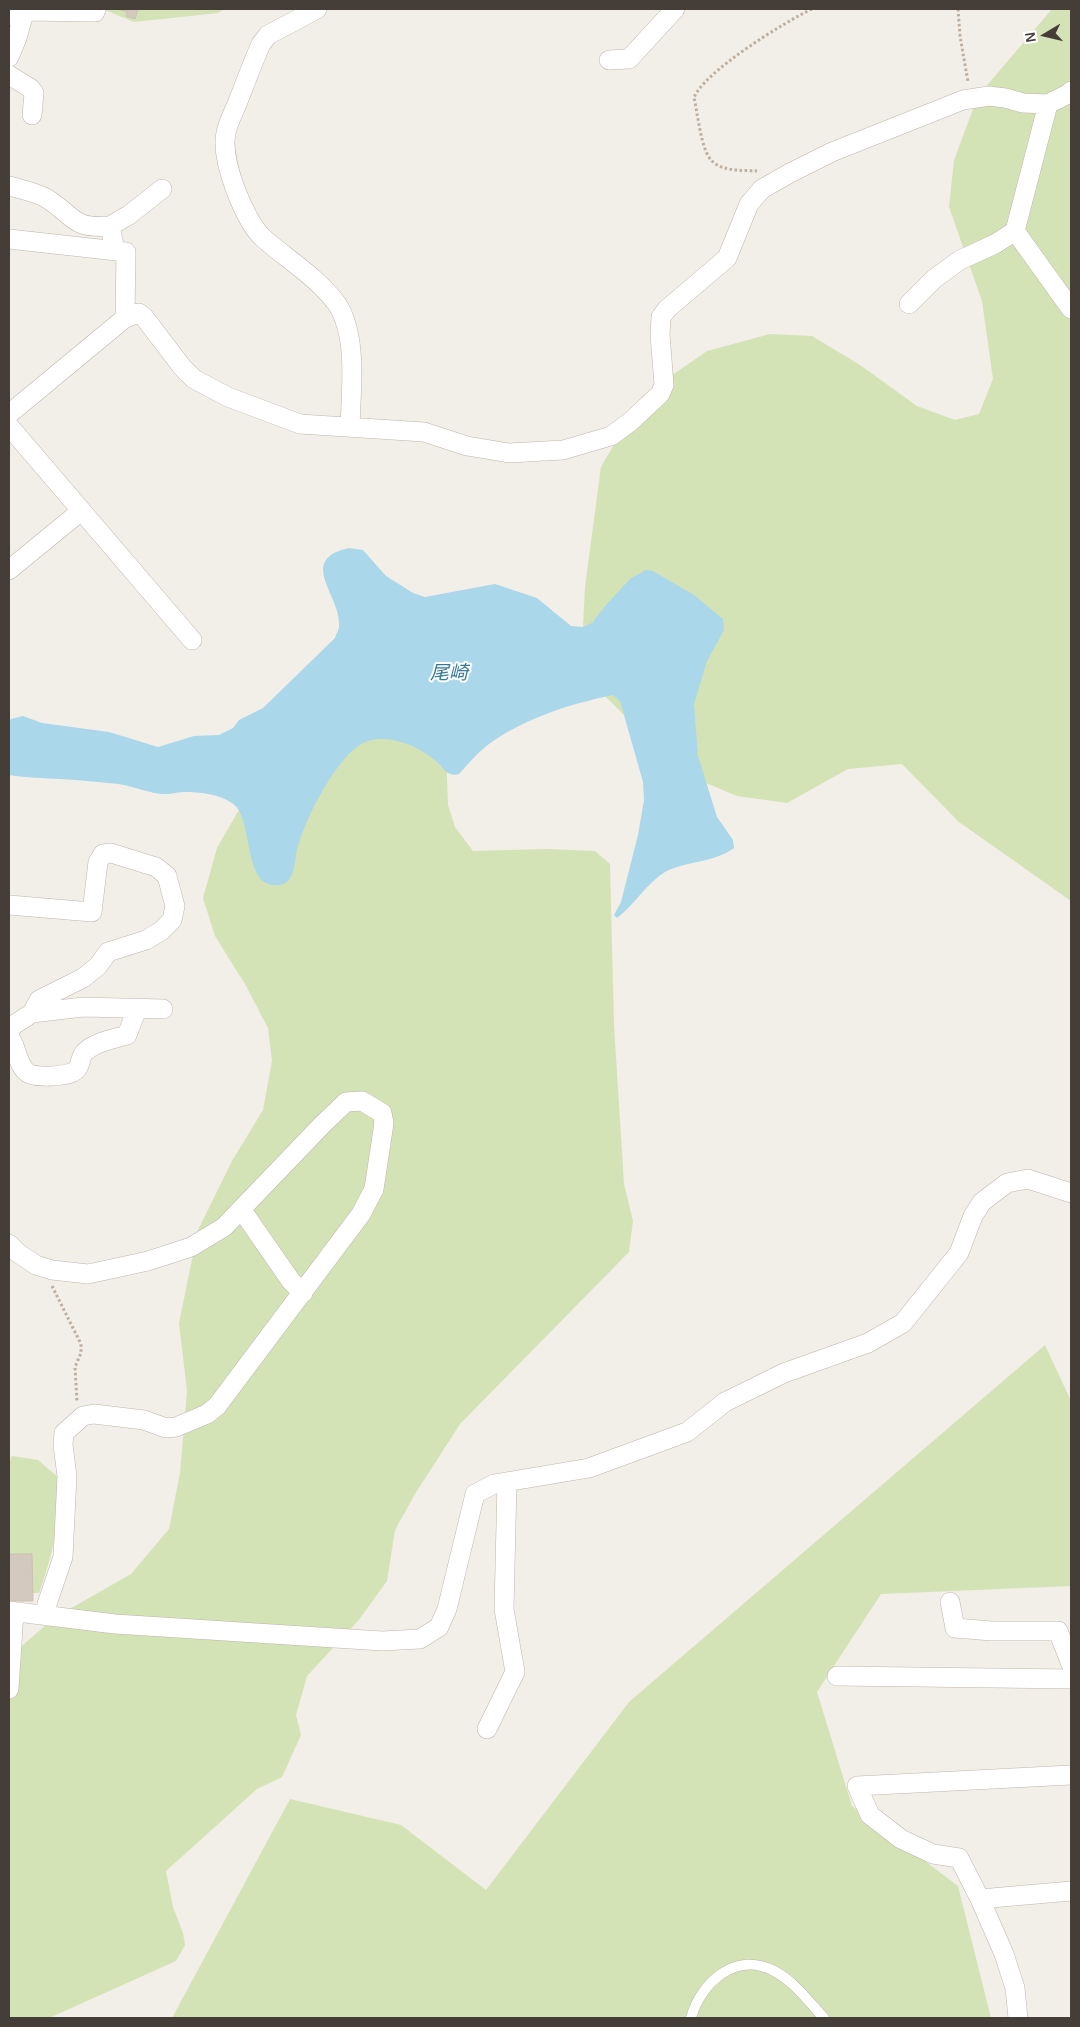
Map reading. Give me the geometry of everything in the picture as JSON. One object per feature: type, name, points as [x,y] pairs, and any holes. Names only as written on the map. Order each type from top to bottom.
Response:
[{"type":"street","points":[[9,57],[17,38],[20,12],[95,12],[96,9]]},
{"type":"street","points":[[317,9],[268,35],[261,44],[226,134],[227,153],[237,192],[252,225],[263,238],[303,269],[337,305],[349,333],[351,366],[350,427]]},
{"type":"street","points":[[609,60],[629,59],[675,9]]},
{"type":"street","points":[[9,75],[30,88],[34,93],[32,115]]},
{"type":"street","points":[[9,414],[125,318],[139,313],[194,379],[228,397],[300,424],[424,432],[467,446],[509,453],[563,450],[610,436],[630,422],[660,394],[664,385],[660,334],[661,317],[666,309],[727,258],[749,204],[762,189],[832,152],[938,108],[972,99],[997,97],[1023,103],[1048,104],[1071,91]]},
{"type":"street","points":[[909,304],[934,279],[960,260],[995,244],[1015,231],[1048,104]]},
{"type":"street","points":[[9,186],[44,198],[78,224],[94,227],[110,226],[129,216],[162,189]]},
{"type":"street","points":[[110,226],[115,250]]},
{"type":"street","points":[[1015,231],[1071,309]]},
{"type":"street","points":[[9,239],[126,252],[125,318]]},
{"type":"street","points":[[9,426],[192,640]]},
{"type":"street","points":[[9,570],[81,511]]},
{"type":"street","points":[[9,905],[92,912],[98,862],[103,854],[111,853],[156,867],[167,876],[175,906],[172,920],[161,931],[146,940],[108,952],[98,966],[83,978],[38,1000],[32,1013]]},
{"type":"street","points":[[9,1028],[32,1013],[84,1008],[163,1009]]},
{"type":"street","points":[[9,1036],[27,1073],[36,1077],[70,1074],[77,1070],[84,1053],[96,1045],[127,1035],[137,1009]]},
{"type":"street","points":[[12,1252],[36,1265],[88,1274],[148,1261],[191,1247],[224,1227],[346,1102],[362,1101],[382,1114],[384,1123],[374,1189],[362,1214],[217,1406],[207,1414],[176,1427],[166,1428],[144,1420],[94,1414],[83,1416],[64,1433],[62,1445],[68,1476],[63,1557],[48,1604],[47,1616]]},
{"type":"street","points":[[9,1689],[11,1611],[115,1624],[382,1640],[420,1639],[439,1627],[447,1609],[475,1494],[494,1484],[589,1468],[687,1432],[725,1402],[784,1373],[868,1343],[903,1323],[959,1254],[973,1216],[982,1202],[1007,1183],[1028,1179],[1071,1193]]},
{"type":"street","points":[[241,1209],[291,1282],[303,1293]]},
{"type":"street","points":[[487,1728],[515,1672],[504,1609],[507,1482]]},
{"type":"street","points":[[950,1602],[956,1628],[992,1631],[1058,1631],[1071,1664]]},
{"type":"street","points":[[836,1676],[1071,1679]]},
{"type":"street","points":[[1018,2018],[1015,1988],[1004,1954],[980,1898],[959,1858],[933,1854],[901,1839],[870,1815],[857,1786],[1071,1775]]},
{"type":"street","points":[[980,1898],[1071,1891]]},
{"type":"lane","points":[[691,2018],[695,2004],[708,1985],[728,1969],[756,1964],[775,1971],[792,1983],[824,2018]]},
{"type":"path","points":[[762,171],[732,170],[712,161],[706,150],[694,98],[696,92],[708,79],[752,44],[790,19],[812,9]]},
{"type":"path","points":[[958,9],[960,36],[972,99]]},
{"type":"path","points":[[47,1268],[46,1275],[81,1344],[81,1353],[75,1367],[76,1399],[83,1416]]},
{"type":"green space","points":[[105,9],[224,9],[218,13],[134,22]]},
{"type":"green space","points":[[1052,9],[1071,9],[1071,901],[959,822],[902,764],[848,769],[787,803],[737,796],[682,773],[596,687],[582,648],[585,587],[601,467],[642,396],[707,351],[770,334],[812,336],[860,365],[917,406],[955,420],[979,414],[993,379],[982,301],[949,207],[954,160],[978,96]]},
{"type":"green space","points":[[311,720],[445,724],[448,805],[455,827],[473,851],[547,849],[595,851],[610,864],[614,1025],[624,1184],[633,1221],[629,1252],[460,1424],[415,1494],[395,1530],[387,1581],[358,1621],[307,1676],[296,1715],[301,1735],[282,1777],[257,1789],[166,1871],[173,1907],[183,1933],[185,1945],[176,1961],[49,2018],[9,2018],[9,1657],[54,1618],[131,1574],[169,1529],[180,1473],[187,1391],[179,1323],[198,1230],[232,1161],[263,1110],[272,1061],[268,1028],[245,984],[215,936],[203,898],[217,848],[252,787]]},
{"type":"green space","points":[[1045,1345],[1071,1401],[1071,1586],[881,1594],[817,1692],[852,1806],[958,1886],[991,2018],[172,2018],[290,1799],[401,1825],[486,1890],[629,1702]]},
{"type":"green space","points":[[12,1456],[38,1460],[59,1478],[60,1493],[55,1537],[39,1593],[9,1593],[9,1464]]},
{"type":"water","name":"尾崎","points":[[349,548],[363,550],[386,576],[413,593],[425,597],[495,584],[537,598],[571,626],[583,627],[592,623],[631,578],[646,570],[653,571],[694,595],[723,619],[724,630],[707,661],[694,704],[698,756],[717,817],[733,840],[734,848],[718,857],[673,868],[665,872],[652,882],[617,918],[614,915],[621,902],[638,835],[644,800],[643,782],[620,701],[613,695],[564,708],[533,719],[485,747],[459,774],[448,773],[431,757],[405,743],[377,739],[357,747],[345,758],[323,791],[313,809],[299,843],[292,875],[286,882],[280,885],[264,882],[257,874],[252,862],[239,810],[232,803],[221,797],[196,792],[160,794],[118,784],[9,775],[9,722],[11,719],[23,716],[42,723],[109,732],[158,747],[194,736],[219,735],[233,728],[239,720],[263,708],[335,638],[339,628],[338,615],[325,581],[323,570],[325,561],[333,554]]},
{"type":"building","points":[[117,9],[138,9],[135,19],[126,16],[127,12]]},
{"type":"building","points":[[9,1554],[32,1554],[33,1601],[9,1601]]}]
